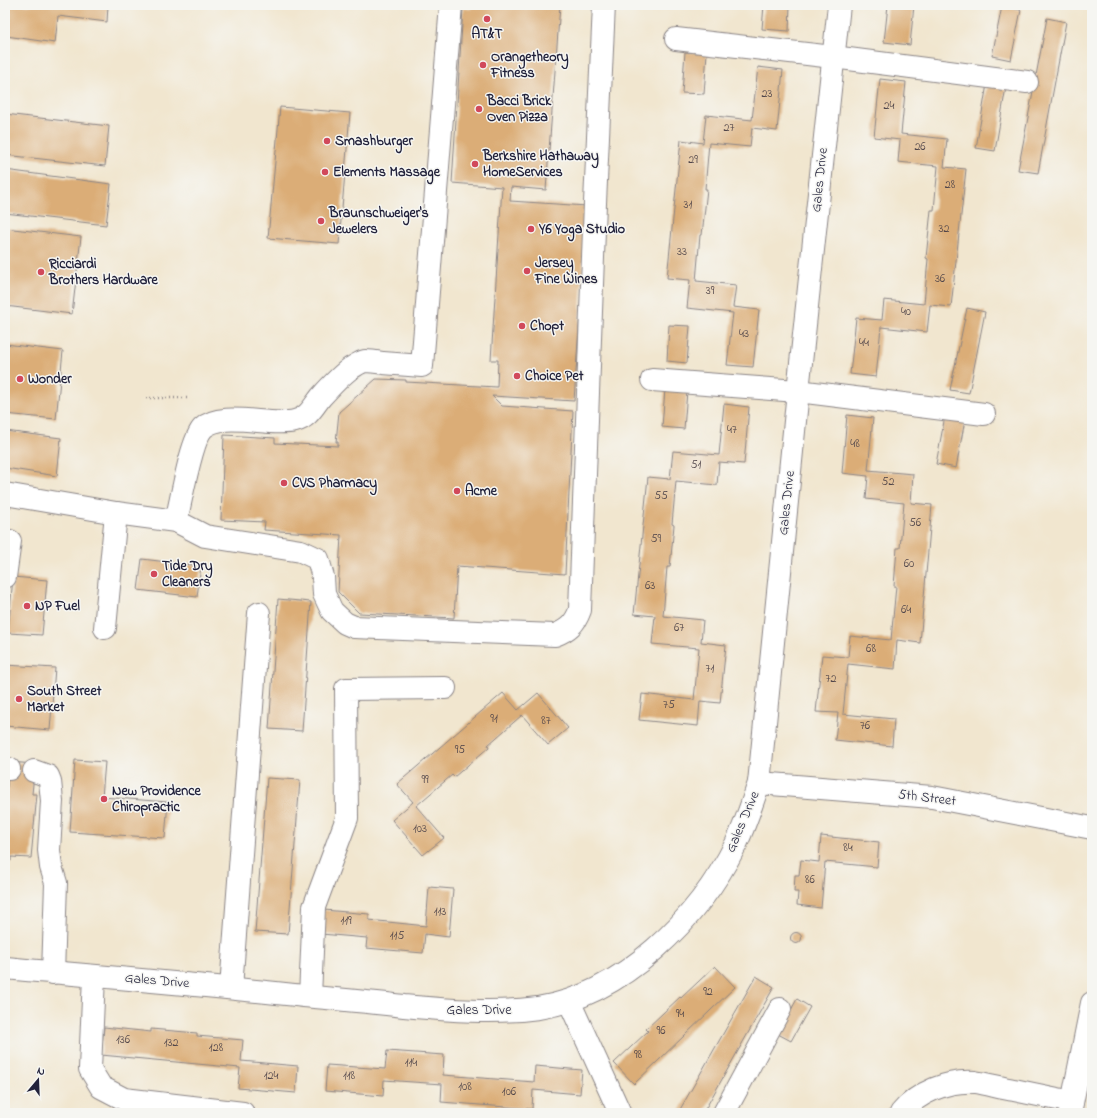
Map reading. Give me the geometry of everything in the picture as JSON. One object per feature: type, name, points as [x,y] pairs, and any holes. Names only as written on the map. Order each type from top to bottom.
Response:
[{"type":"street","points":[[176,521],[192,452],[196,439],[203,428],[212,423],[225,420],[284,423],[303,418],[313,409],[320,398],[334,382],[344,373],[363,361],[422,366],[451,5]]},
{"type":"street","points":[[5,494],[116,513],[176,521],[204,536],[301,551],[318,559],[323,577],[324,594],[332,611],[345,623],[354,627],[555,635],[568,629],[577,619],[580,610],[604,5]]},
{"type":"street","name":"Gales Drive","points":[[5,968],[232,988],[450,1010],[504,1011],[540,1008],[569,1000],[599,988],[627,971],[680,925],[720,872],[736,844],[759,783],[798,391],[839,5]]},
{"type":"street","points":[[676,39],[833,57],[1027,82]]},
{"type":"street","points":[[652,380],[798,391],[984,414]]},
{"type":"street","points":[[104,628],[116,513]]},
{"type":"street","points":[[5,540],[10,541],[5,577]]},
{"type":"street","points":[[232,988],[259,613]]},
{"type":"street","points":[[310,996],[314,906],[347,818],[346,689],[445,688]]},
{"type":"street","points":[[34,771],[48,776],[52,801],[49,850],[50,867],[56,883],[53,972]]},
{"type":"street","name":"5th Street","points":[[759,783],[932,797],[1092,828]]},
{"type":"street","points":[[94,976],[90,1069],[101,1087],[124,1099],[243,1113]]},
{"type":"street","points":[[569,1000],[620,1113]]},
{"type":"street","points":[[901,1113],[905,1107],[924,1094],[939,1087],[954,1083],[975,1082],[1071,1107],[1092,1003]]},
{"type":"street","points":[[724,1113],[780,1009]]},
{"type":"path","points":[[146,398],[188,398]]},
{"type":"building","points":[[8,5],[108,5],[107,22],[58,16],[55,43],[6,36]]},
{"type":"building","points":[[471,5],[560,5],[546,190],[511,187],[510,201],[587,206],[574,401],[492,396],[502,406],[573,411],[565,574],[457,566],[454,618],[359,613],[338,592],[341,535],[264,530],[265,522],[221,520],[224,435],[275,438],[275,443],[338,446],[338,442],[336,442],[339,412],[376,379],[497,387],[498,360],[491,360],[502,187],[452,183],[463,8],[471,9]]},
{"type":"building","points":[[764,5],[790,5],[789,31],[762,29]]},
{"type":"building","points":[[888,5],[914,5],[910,45],[884,42]]},
{"type":"building","points":[[1002,6],[1021,10],[1011,60],[992,56]]},
{"type":"building","points":[[1047,18],[1066,22],[1038,173],[1018,170]]},
{"type":"building","points":[[685,52],[707,53],[704,94],[682,93]]},
{"type":"building","points":[[758,67],[783,70],[777,131],[752,128],[750,147],[709,143],[705,189],[707,189],[702,235],[700,235],[696,281],[736,285],[733,307],[759,310],[753,367],[727,365],[733,313],[687,308],[690,280],[667,278],[681,140],[703,143],[706,115],[752,120]]},
{"type":"building","points":[[880,79],[906,82],[901,134],[947,139],[944,167],[966,169],[951,307],[930,305],[927,332],[881,327],[876,377],[850,374],[856,318],[882,320],[884,300],[924,304],[928,259],[926,258],[931,210],[934,210],[938,166],[898,162],[900,140],[874,137]]},
{"type":"building","points":[[987,84],[1006,87],[995,151],[976,148]]},
{"type":"building","points":[[280,107],[350,113],[339,244],[268,238]]},
{"type":"building","points":[[5,114],[109,126],[105,166],[5,155]]},
{"type":"building","points":[[5,170],[111,184],[106,225],[5,213]]},
{"type":"building","name":"Ricciardi Brothers Hardware","points":[[5,228],[81,237],[72,314],[5,306]]},
{"type":"building","points":[[967,308],[985,312],[969,393],[950,390]]},
{"type":"building","points":[[669,325],[690,326],[687,363],[667,361]]},
{"type":"building","points":[[5,344],[63,351],[56,419],[5,414]]},
{"type":"building","points":[[665,389],[687,391],[684,429],[662,427]]},
{"type":"building","points":[[724,404],[749,407],[744,464],[719,462],[717,485],[676,481],[670,567],[667,567],[663,616],[703,620],[701,642],[726,645],[720,703],[700,701],[698,726],[639,720],[642,694],[694,700],[699,648],[652,644],[655,616],[634,614],[648,477],[670,479],[673,451],[719,455]]},
{"type":"building","points":[[847,415],[873,418],[868,470],[913,474],[911,503],[932,505],[920,643],[897,640],[895,669],[848,664],[843,714],[894,719],[892,746],[835,740],[838,713],[816,712],[822,655],[848,657],[850,636],[891,640],[896,586],[894,586],[897,548],[900,548],[904,503],[866,499],[868,476],[842,473]]},
{"type":"building","points":[[945,416],[965,420],[956,468],[936,464]]},
{"type":"building","points":[[5,431],[61,438],[57,476],[5,468]]},
{"type":"building","points":[[142,559],[201,566],[197,597],[138,590]]},
{"type":"building","name":"NP Fuel","points":[[13,577],[47,580],[42,635],[8,633]]},
{"type":"building","points":[[278,599],[311,602],[302,731],[269,729]]},
{"type":"building","points":[[5,665],[55,668],[50,730],[5,726]]},
{"type":"building","points":[[503,693],[518,710],[538,693],[568,728],[548,745],[522,715],[488,745],[489,747],[454,777],[452,775],[416,806],[444,838],[423,855],[392,820],[413,802],[397,784]]},
{"type":"building","name":"New Providence Chiropractic","points":[[75,760],[105,762],[102,797],[168,802],[165,838],[70,832]]},
{"type":"building","points":[[9,762],[35,764],[32,794],[37,794],[31,858],[11,857],[11,861],[5,861],[5,787],[7,787]]},
{"type":"building","points":[[267,778],[300,780],[288,934],[255,932]]},
{"type":"building","points":[[821,836],[879,842],[877,867],[825,862],[821,908],[797,905],[798,892],[794,892],[795,875],[799,875],[801,860],[819,862]]},
{"type":"building","points":[[429,887],[453,889],[449,937],[425,934],[423,953],[366,948],[367,938],[321,934],[324,910],[369,914],[369,920],[426,926]]},
{"type":"building","points":[[794,933],[798,933],[800,934],[800,942],[794,943],[791,940],[791,936]]},
{"type":"building","points":[[715,966],[735,987],[634,1084],[614,1063],[648,1031],[646,1029]]},
{"type":"building","points":[[756,976],[774,987],[703,1113],[678,1113]]},
{"type":"building","points":[[797,999],[810,1007],[791,1041],[778,1034]]},
{"type":"building","points":[[104,1027],[151,1032],[151,1029],[197,1033],[197,1036],[243,1040],[241,1061],[298,1066],[296,1093],[238,1088],[240,1068],[101,1055]]},
{"type":"building","points":[[387,1051],[444,1055],[443,1075],[534,1082],[535,1066],[582,1070],[580,1094],[533,1090],[532,1109],[441,1102],[442,1084],[384,1080],[383,1096],[325,1091],[327,1065],[385,1069]]},
{"type":"place","name":"AT&T","points":[[487,19]]},
{"type":"place","name":"Orangetheory Fitness","points":[[483,65]]},
{"type":"place","name":"Bacci Brick Oven Pizza","points":[[479,109]]},
{"type":"place","name":"Smashburger","points":[[327,141]]},
{"type":"place","name":"Berkshire Hathaway HomeServices","points":[[475,164]]},
{"type":"place","name":"Elements Massage","points":[[325,172]]},
{"type":"place","name":"Braunschweiger's Jewelers","points":[[321,221]]},
{"type":"place","name":"Y6 Yoga Studio","points":[[531,229]]},
{"type":"place","name":"Jersey Fine Wines","points":[[527,271]]},
{"type":"place","name":"Ricciardi Brothers Hardware","points":[[41,272]]},
{"type":"place","name":"Chopt","points":[[522,326]]},
{"type":"place","name":"Choice Pet","points":[[517,376]]},
{"type":"place","name":"Wonder","points":[[20,379]]},
{"type":"place","name":"CVS Pharmacy","points":[[284,483]]},
{"type":"place","name":"Acme","points":[[457,491]]},
{"type":"place","name":"Tide Dry Cleaners","points":[[154,574]]},
{"type":"place","name":"NP Fuel","points":[[27,606]]},
{"type":"place","name":"South Street Market","points":[[19,699]]},
{"type":"place","name":"New Providence Chiropractic","points":[[104,799]]}]
